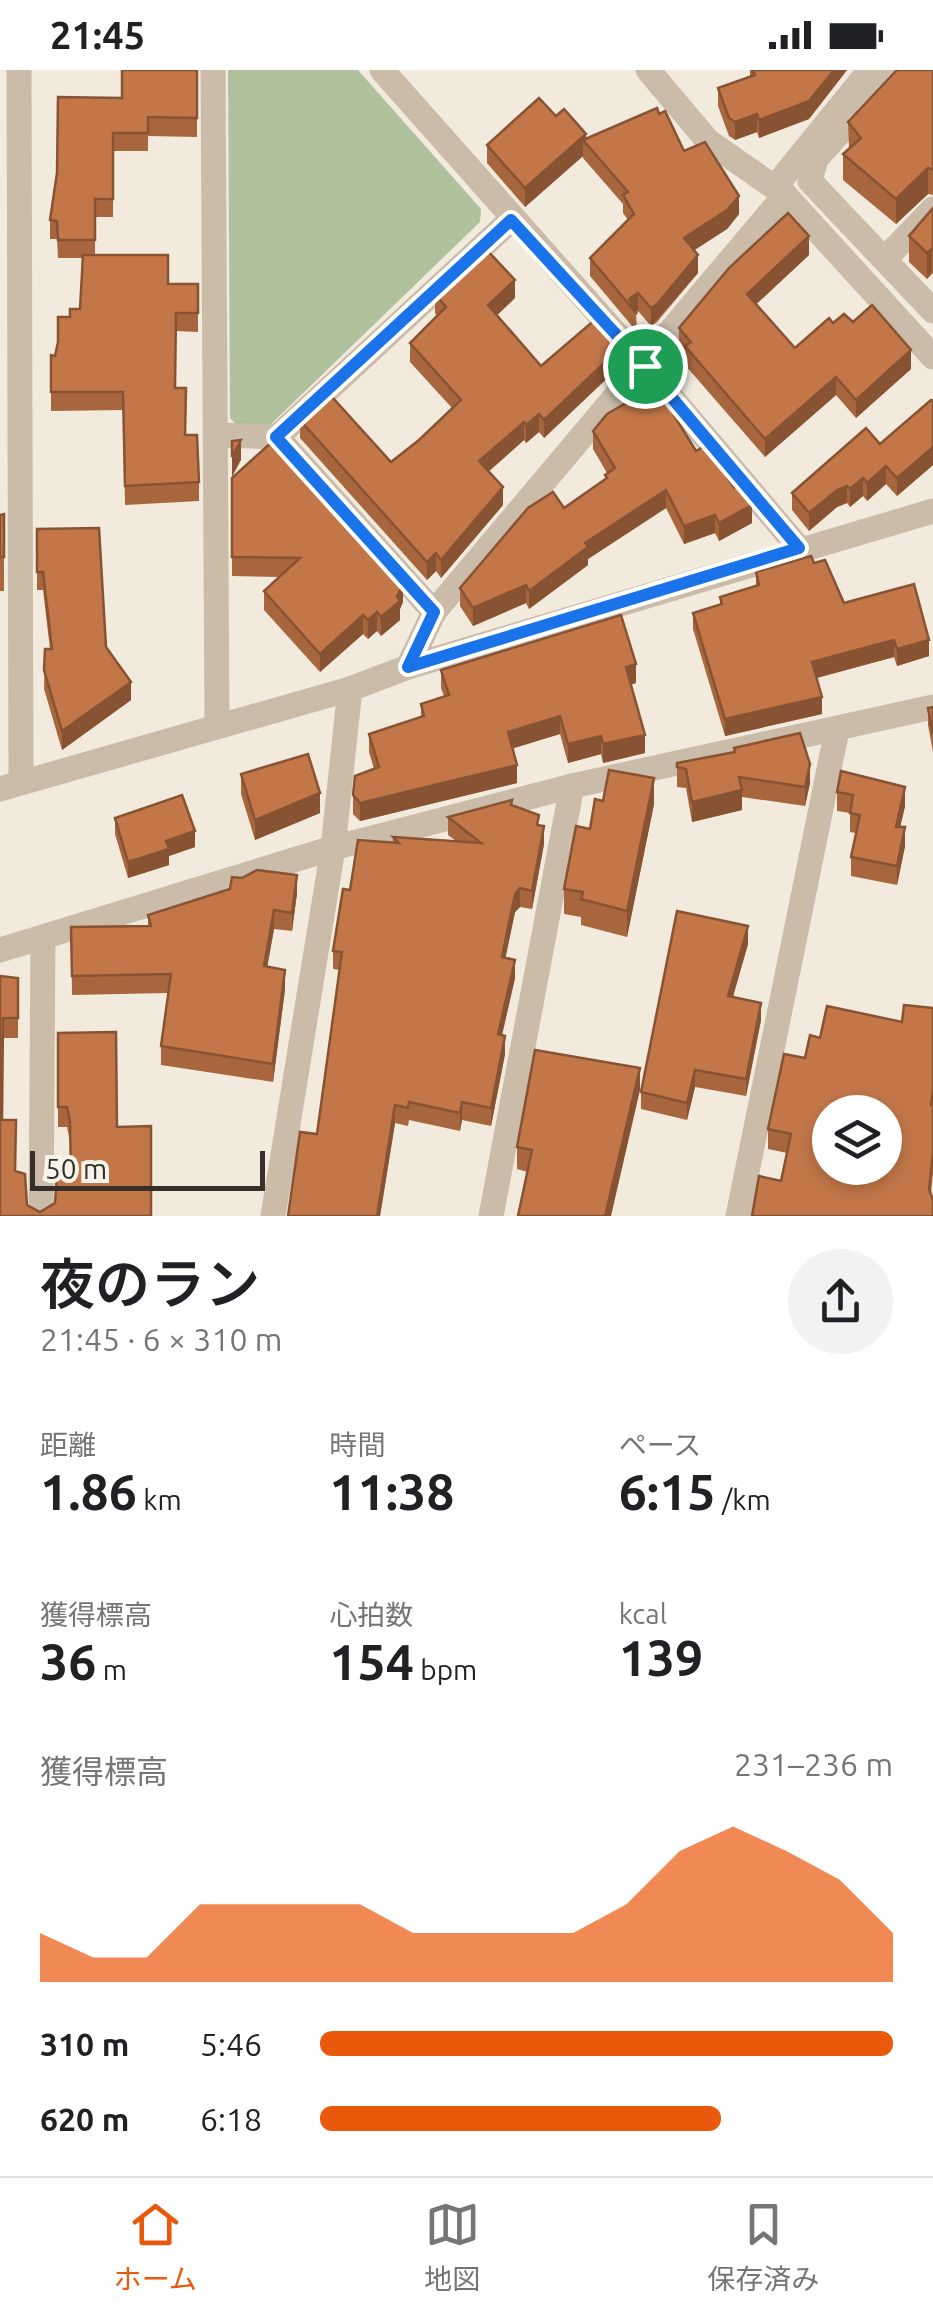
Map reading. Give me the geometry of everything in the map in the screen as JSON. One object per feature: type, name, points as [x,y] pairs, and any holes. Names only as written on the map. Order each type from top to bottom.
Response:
[{"type":"street","points":[[19,70],[11,786],[350,689],[408,667],[933,510]]},
{"type":"street","points":[[213,70],[217,724]]},
{"type":"street","points":[[382,70],[511,220],[645,366],[799,548]]},
{"type":"street","points":[[648,70],[708,140],[780,191],[933,356]]},
{"type":"street","points":[[408,667],[434,612],[645,366],[870,70]]},
{"type":"street","points":[[896,70],[816,159],[810,182],[933,311]]},
{"type":"street","points":[[886,258],[933,209]]},
{"type":"street","points":[[216,435],[276,437],[511,220]]},
{"type":"street","points":[[276,437],[434,612]]},
{"type":"street","points":[[273,1216],[333,848],[350,689]]},
{"type":"street","points":[[0,950],[333,848],[572,786],[933,707]]},
{"type":"street","points":[[738,1216],[837,730]]},
{"type":"street","points":[[490,1216],[572,786]]},
{"type":"street","points":[[41,1216],[43,937]]},
{"type":"green space","points":[[228,70],[358,70],[481,209],[480,222],[266,429],[239,428],[230,418]]},
{"type":"building","points":[[122,70],[197,70],[197,118],[148,117],[148,133],[113,133],[113,199],[95,199],[95,240],[58,240],[57,221],[50,220],[57,173],[58,97],[122,98]]},
{"type":"building","points":[[752,70],[834,70],[809,101],[759,120],[757,114],[735,122],[729,118],[718,88],[755,75]]},
{"type":"building","points":[[897,70],[933,70],[933,170],[928,168],[896,199],[843,154],[861,138],[848,122]]},
{"type":"building","points":[[539,98],[556,116],[564,109],[586,134],[525,188],[487,145]]},
{"type":"building","points":[[657,108],[659,114],[665,111],[684,151],[705,142],[739,196],[727,210],[684,238],[698,255],[657,304],[651,308],[638,293],[629,299],[637,314],[590,258],[634,214],[623,195],[628,192],[583,140]]},
{"type":"building","points":[[933,208],[933,248],[927,253],[909,236]]},
{"type":"building","points":[[788,213],[809,236],[747,294],[795,348],[829,318],[833,323],[844,314],[853,322],[872,305],[911,350],[856,400],[836,377],[765,439],[685,346],[691,342],[679,328],[729,268]]},
{"type":"building","points":[[485,248],[515,280],[488,305],[541,366],[597,318],[614,337],[610,341],[618,350],[544,420],[539,414],[526,425],[524,422],[479,461],[503,487],[441,560],[436,553],[427,562],[300,420],[332,397],[391,462],[419,440],[461,400],[410,343],[446,307],[435,294]]},
{"type":"building","points":[[83,255],[168,255],[168,284],[198,284],[198,313],[176,313],[175,388],[186,388],[185,435],[197,435],[199,482],[125,486],[123,392],[51,392],[51,355],[55,356],[58,342],[58,317],[70,317],[70,309],[80,309]]},
{"type":"building","points":[[656,386],[696,451],[706,445],[734,488],[740,485],[752,505],[719,523],[715,515],[684,526],[666,490],[585,543],[588,547],[529,591],[526,585],[473,608],[460,588],[528,508],[553,492],[564,508],[607,478],[605,475],[615,468],[593,431],[607,414]]},
{"type":"building","points":[[931,400],[933,447],[897,478],[886,466],[867,483],[863,478],[850,489],[847,486],[837,490],[809,513],[792,493],[866,428],[880,444]]},
{"type":"building","points":[[241,440],[232,457],[232,441]]},
{"type":"building","points":[[274,440],[403,583],[397,597],[400,601],[381,617],[377,612],[368,620],[363,615],[320,654],[264,591],[300,558],[232,557],[232,478]]},
{"type":"building","points":[[4,514],[4,557],[0,557],[0,515]]},
{"type":"building","points":[[99,528],[106,647],[131,682],[62,731],[44,670],[45,649],[52,649],[43,572],[37,572],[37,529]]},
{"type":"building","points":[[811,556],[814,563],[825,560],[844,603],[914,584],[929,640],[897,649],[894,640],[812,662],[822,697],[725,719],[693,613],[722,604],[720,597],[759,585],[756,572]]},
{"type":"building","points":[[621,615],[636,664],[626,667],[645,735],[603,744],[601,736],[568,744],[560,716],[508,732],[517,765],[360,803],[353,795],[355,776],[379,767],[369,734],[424,716],[421,704],[449,695],[441,670]]},
{"type":"building","points":[[933,707],[933,735],[928,708]]},
{"type":"building","points":[[800,733],[810,764],[805,787],[739,777],[742,790],[692,802],[686,769],[677,767],[677,763],[735,752],[734,748]]},
{"type":"building","points":[[308,754],[320,793],[255,820],[241,774]]},
{"type":"building","points":[[609,770],[654,778],[627,911],[581,899],[583,892],[564,889],[576,826],[590,829],[595,799],[603,801]]},
{"type":"building","points":[[841,771],[905,787],[896,827],[905,827],[897,866],[851,857],[860,815],[850,813],[853,795],[837,792]]},
{"type":"building","points":[[182,795],[195,831],[166,841],[169,849],[128,862],[115,818]]},
{"type":"building","points":[[512,800],[511,805],[539,815],[537,825],[544,826],[532,891],[520,888],[515,894],[502,957],[515,960],[498,1034],[505,1036],[491,1108],[462,1102],[460,1113],[409,1102],[408,1108],[395,1105],[377,1216],[288,1216],[300,1132],[317,1134],[342,952],[333,951],[343,889],[350,890],[358,840],[399,843],[393,837],[481,843],[448,817]]},
{"type":"building","points":[[257,870],[297,875],[292,913],[274,910],[264,966],[285,970],[273,1064],[161,1046],[171,974],[72,976],[71,927],[151,926],[148,915],[230,889],[232,877],[242,878]]},
{"type":"building","points":[[677,911],[748,926],[728,996],[761,1003],[746,1079],[695,1070],[687,1103],[641,1092]]},
{"type":"building","points":[[0,976],[18,978],[18,1018],[3,1018],[2,1120],[16,1120],[15,1171],[25,1174],[27,1205],[40,1212],[55,1203],[57,1174],[71,1174],[70,1122],[67,1107],[58,1107],[58,1033],[116,1032],[117,1127],[151,1126],[151,1216],[0,1216]]},
{"type":"building","points":[[904,1005],[933,1008],[933,1153],[929,1189],[933,1216],[752,1216],[759,1176],[781,1181],[791,1134],[768,1129],[784,1054],[805,1058],[810,1035],[820,1038],[827,1006],[902,1022]]},
{"type":"building","points":[[535,1050],[640,1068],[605,1216],[518,1216],[532,1150],[517,1147]]},
{"type":"route","points":[[511,220],[645,366],[799,548],[408,667],[434,612],[276,437],[511,220]]}]
